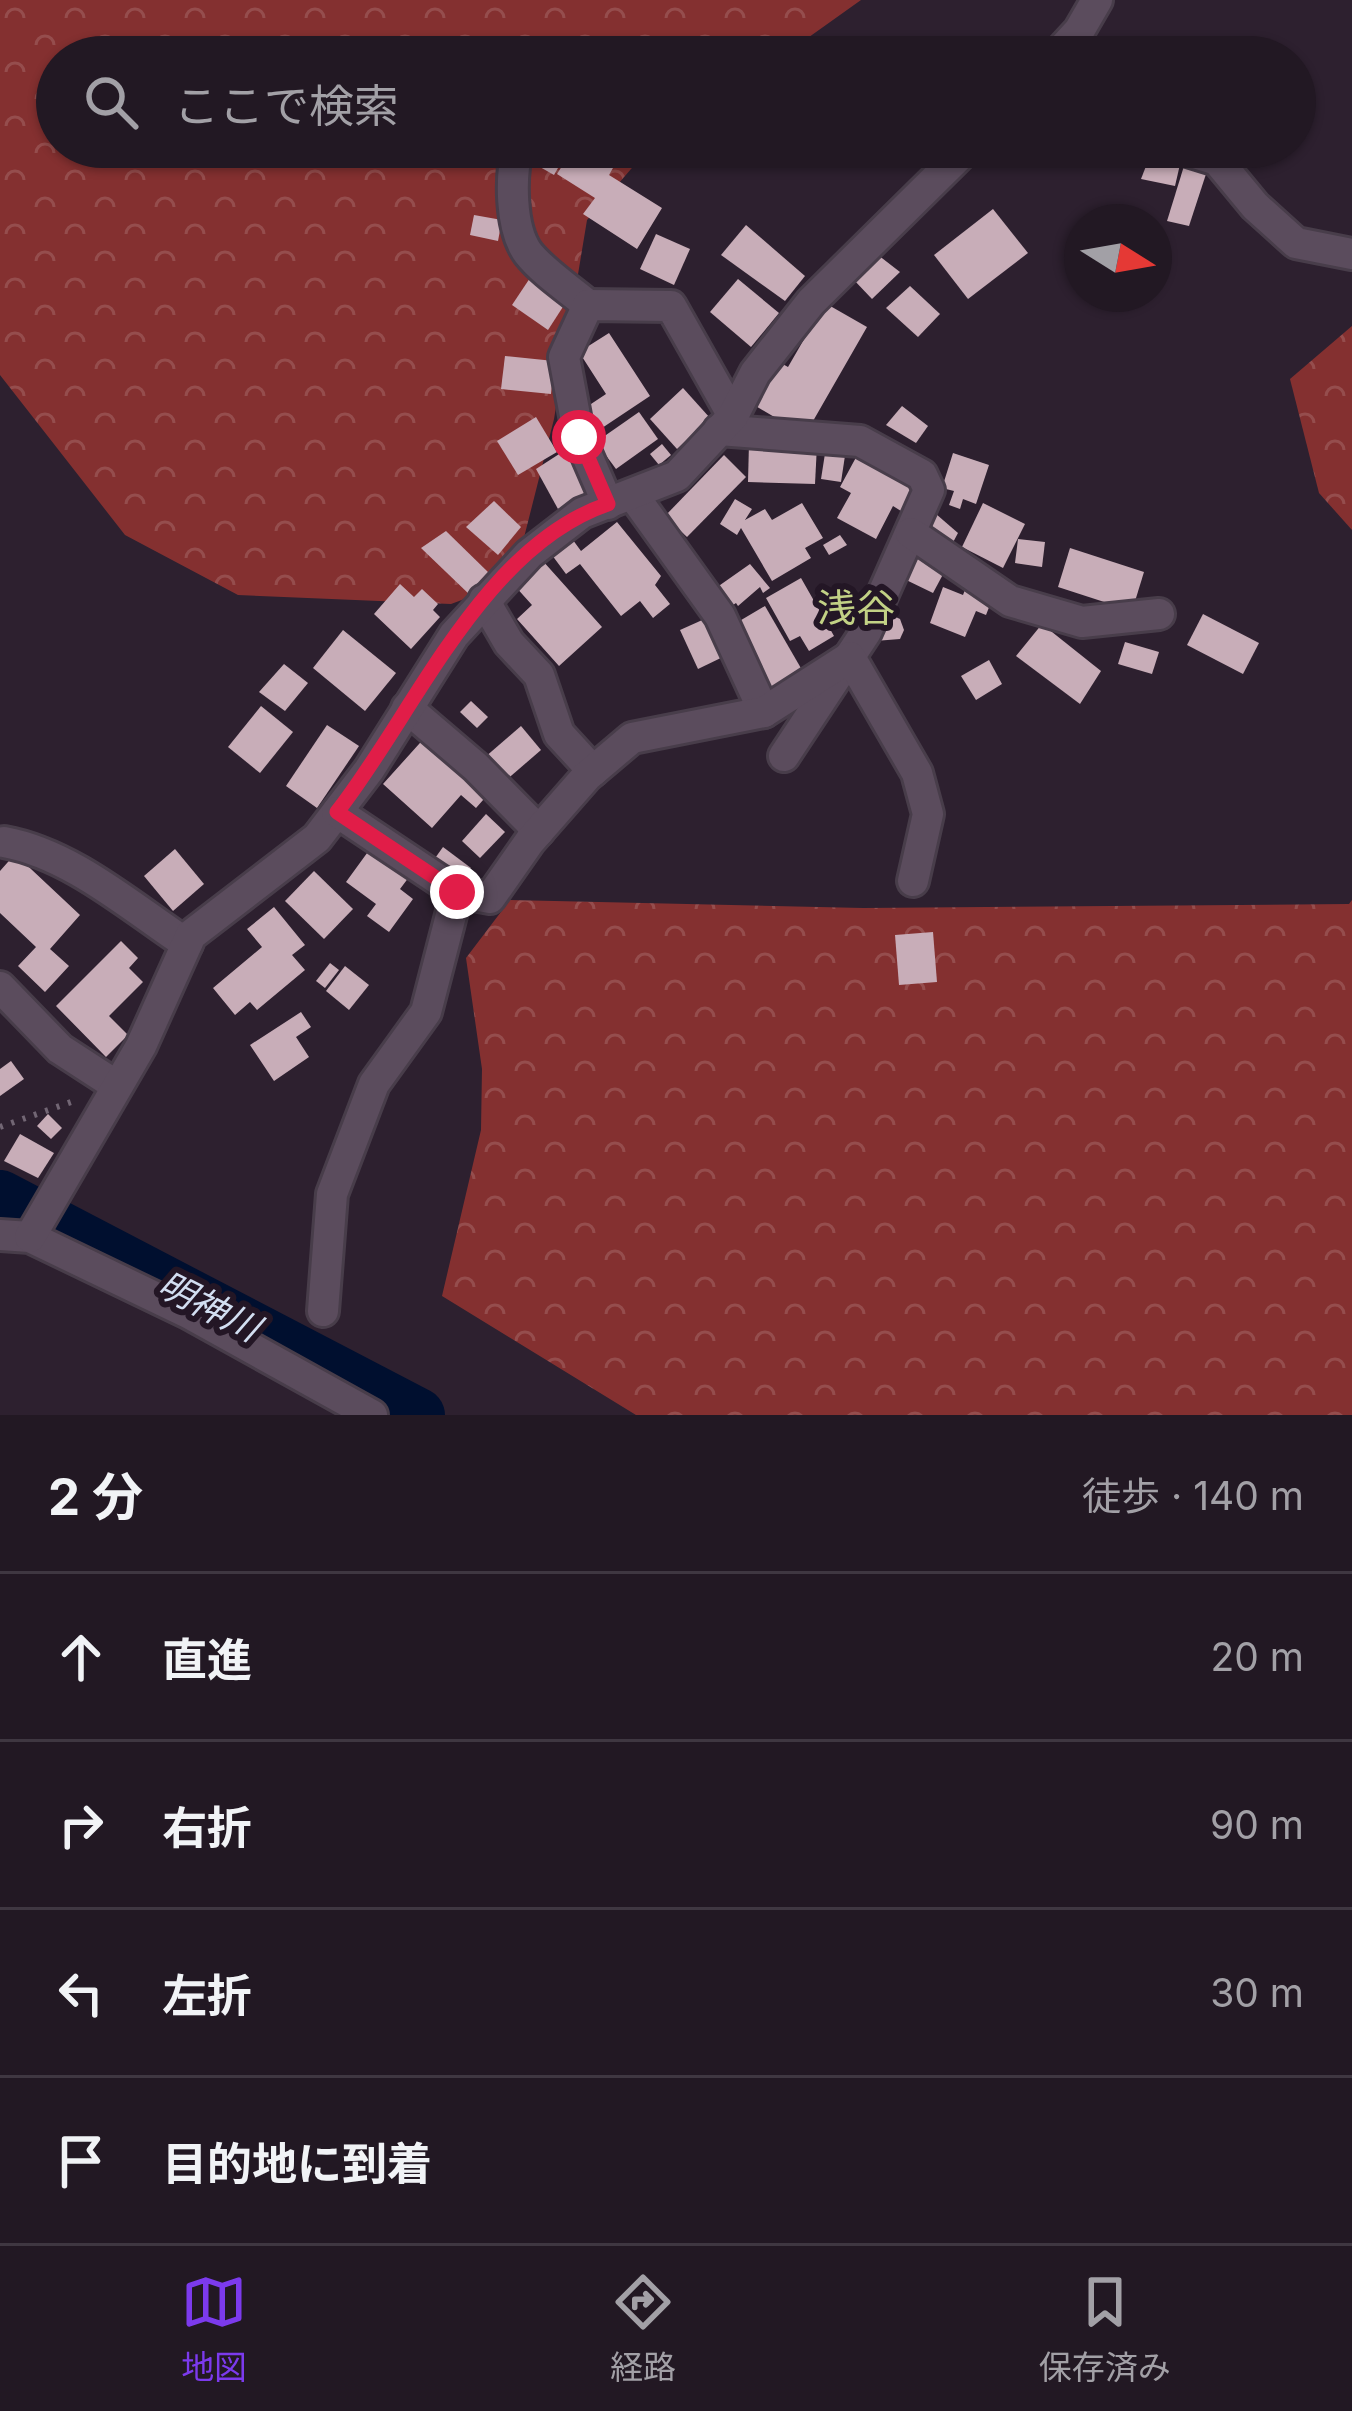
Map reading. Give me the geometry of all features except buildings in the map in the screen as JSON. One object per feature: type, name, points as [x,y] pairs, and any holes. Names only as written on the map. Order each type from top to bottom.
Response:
[{"type":"street","points":[[1073,36],[1096,0]]},
{"type":"street","points":[[513,168],[517,226],[527,252],[588,305],[670,307],[726,423]]},
{"type":"street","points":[[371,1415],[188,1313],[20,1236],[55,1191],[141,1046],[191,935],[317,838],[370,770],[454,635],[484,600],[554,532],[582,513],[677,476],[726,423],[755,373],[811,302],[947,168]]},
{"type":"street","points":[[1224,168],[1296,244],[1352,254]]},
{"type":"street","points":[[588,305],[564,357],[579,437],[620,500],[720,616],[764,712]]},
{"type":"street","points":[[726,423],[860,441],[922,475],[929,490],[866,632],[784,756]]},
{"type":"street","points":[[910,533],[1010,601],[1082,622],[1159,614]]},
{"type":"street","points":[[484,600],[509,643],[539,675],[559,734],[593,771]]},
{"type":"street","points":[[337,812],[457,892],[490,898],[539,831],[593,771],[632,739],[764,712],[850,657]]},
{"type":"street","points":[[850,657],[917,773],[928,814],[913,881]]},
{"type":"street","points":[[407,708],[476,767],[539,831]]},
{"type":"street","points":[[4,842],[34,847],[187,944]]},
{"type":"street","points":[[323,1311],[332,1194],[374,1084],[425,1012],[457,892]]},
{"type":"street","points":[[0,987],[60,1049],[117,1086]]},
{"type":"path","points":[[0,1127],[117,1086]]},
{"type":"green space","points":[[0,0],[861,0],[810,36],[36,36],[36,168],[632,168],[587,220],[554,419],[513,581],[451,604],[238,595],[125,535],[0,375]]},
{"type":"green space","points":[[1352,326],[1352,530],[1319,493],[1290,379]]},
{"type":"green space","points":[[510,900],[863,908],[1349,904],[1352,900],[1352,1415],[636,1415],[442,1296],[481,1130],[482,1069],[466,958]]},
{"type":"waterway","name":"明神川","points":[[0,1197],[418,1415]]},
{"type":"district","name":"浅谷","points":[[856,608]]},
{"type":"route","points":[[457,892],[337,812],[370,770],[454,635],[484,600],[554,532],[582,513],[608,504],[579,437]]}]
